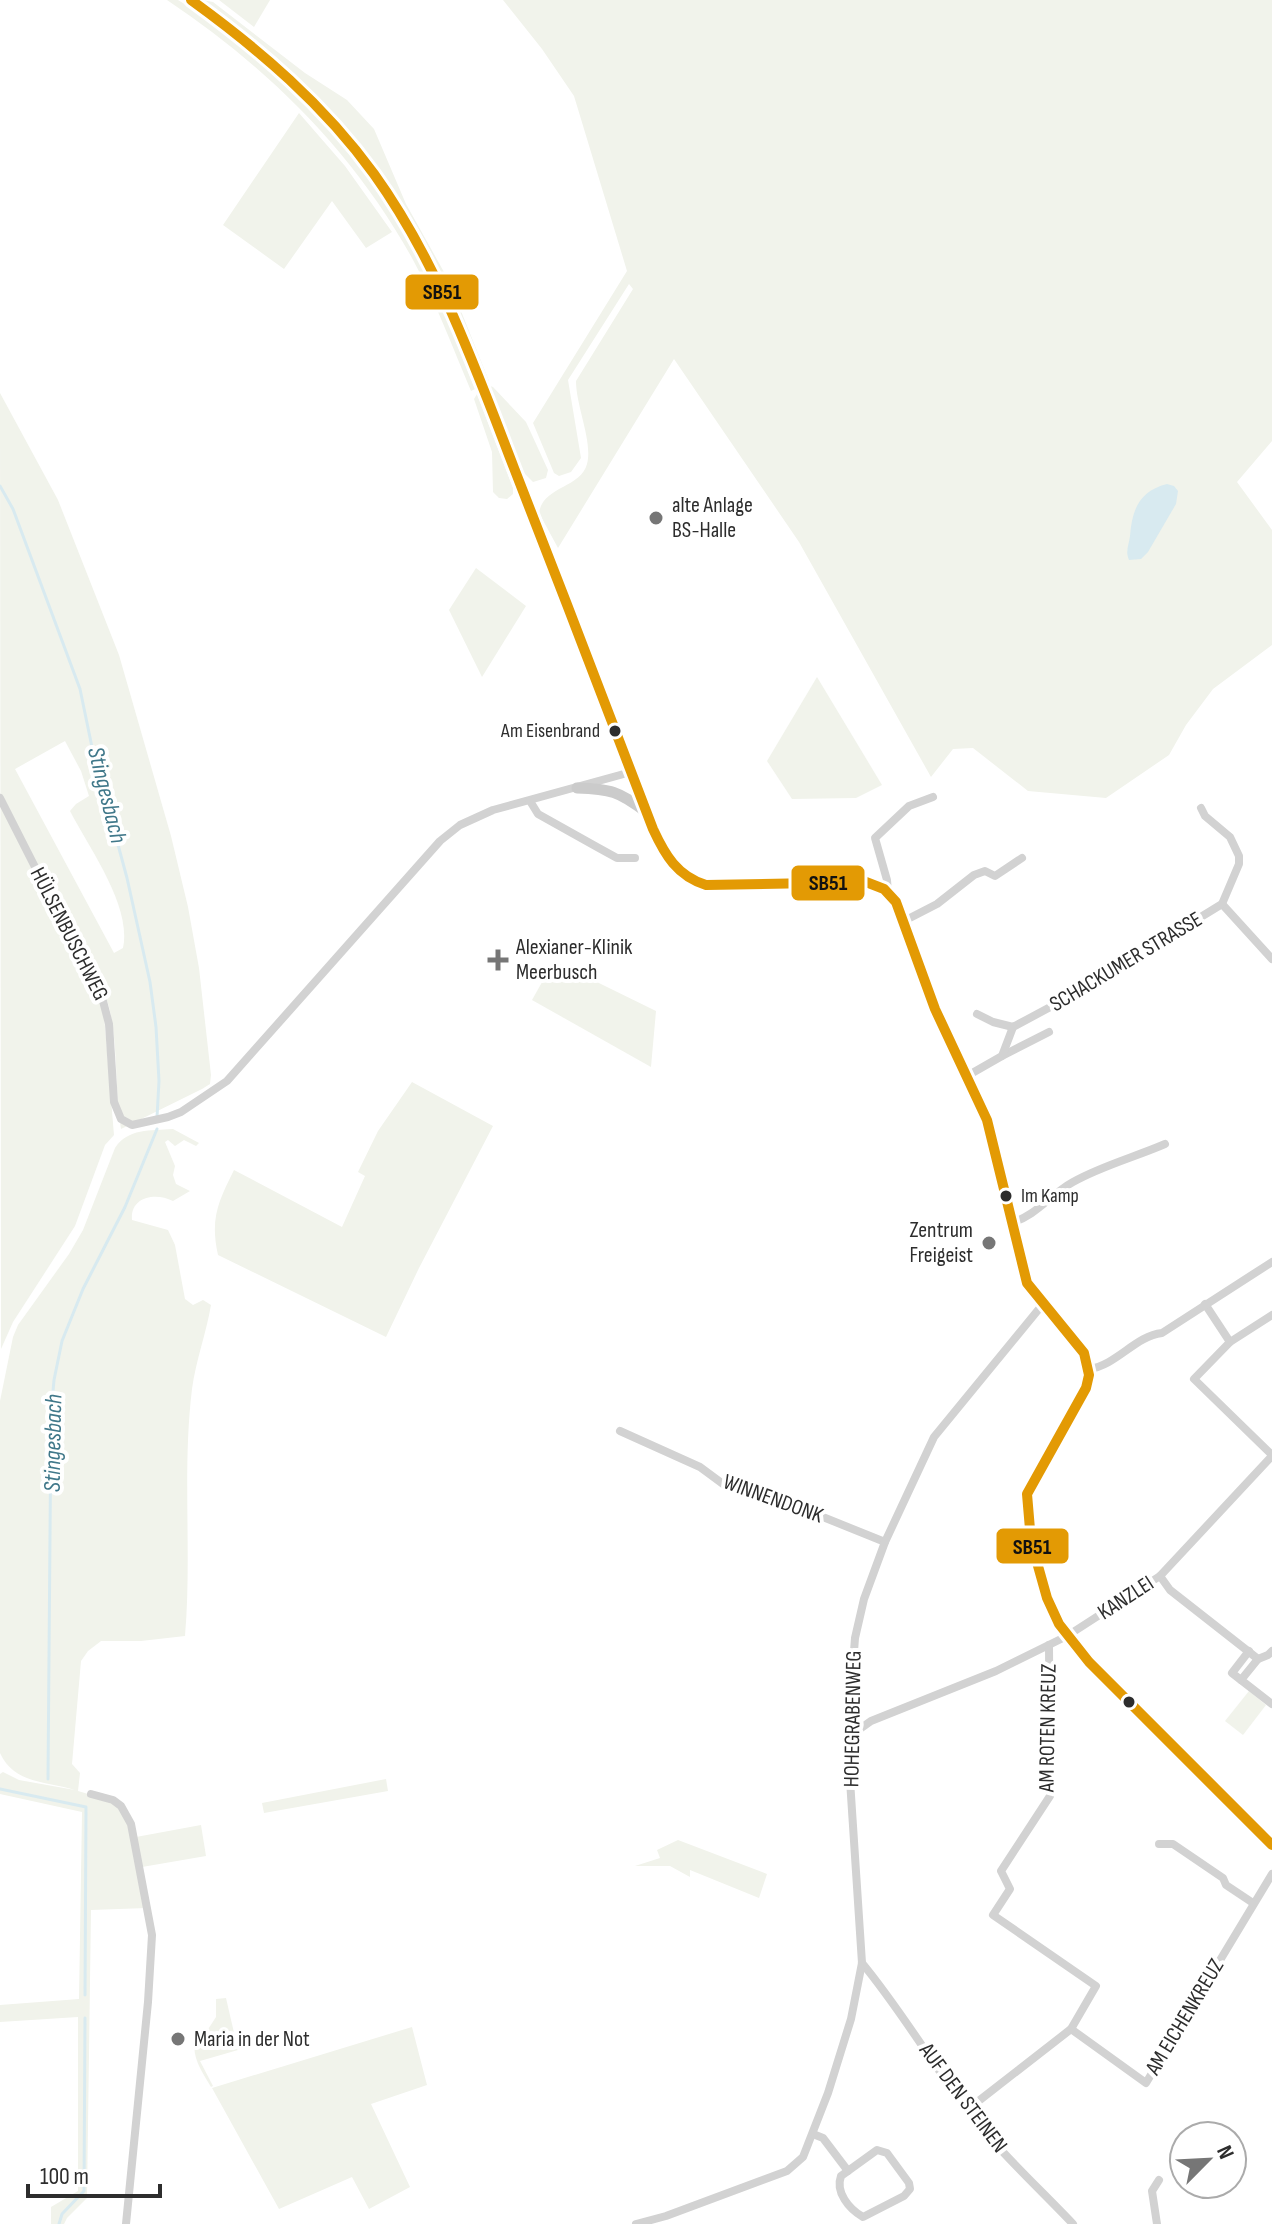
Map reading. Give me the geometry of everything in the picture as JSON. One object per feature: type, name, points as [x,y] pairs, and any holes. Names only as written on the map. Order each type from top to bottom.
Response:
[{"type":"main road","points":[[191,0],[261,52],[324,111],[373,172],[409,226],[442,291],[477,374],[646,812],[668,860],[683,876],[698,883],[861,882],[888,893],[898,906],[940,1020],[990,1129],[1027,1283],[1078,1343],[1089,1369],[1086,1388],[1032,1480],[1026,1499],[1044,1592],[1051,1611],[1067,1636],[1103,1676],[1272,1845]]},
{"type":"main road","points":[[577,788],[613,790],[627,796],[646,812]]},
{"type":"street","points":[[631,772],[530,801],[538,814],[617,858],[635,858]]},
{"type":"street","points":[[888,893],[875,838],[909,806],[933,797]]},
{"type":"street","name":"HÜLSENBUSCHWEG","points":[[0,798],[106,1008],[114,1102],[123,1122],[132,1125],[168,1117],[220,1087],[275,1030],[446,835],[478,816],[530,801]]},
{"type":"street","name":"SCHACKUMER STRASSE","points":[[1013,1027],[1082,990],[1222,904],[1239,864],[1239,856],[1230,837],[1205,816],[1201,808]]},
{"type":"street","points":[[904,921],[937,904],[974,875],[985,871],[995,876],[1022,858]]},
{"type":"street","points":[[1222,904],[1272,959]]},
{"type":"street","points":[[977,1014],[1013,1027],[1002,1056]]},
{"type":"street","name":"SCHACKUMER STRASSE","points":[[967,1076],[1049,1032]]},
{"type":"street","points":[[1011,1223],[1029,1216],[1055,1192],[1086,1174],[1165,1144]]},
{"type":"street","points":[[1089,1369],[1108,1363],[1153,1334],[1162,1333],[1272,1262]]},
{"type":"street","name":"HOHEGRABENWEG","points":[[636,2224],[787,2171],[803,2157],[851,2019],[862,1963],[849,1765],[857,1731],[850,1705],[855,1638],[864,1599],[885,1542],[934,1437],[1043,1304]]},
{"type":"street","points":[[1205,1304],[1230,1342]]},
{"type":"street","points":[[1272,1315],[1230,1342],[1194,1379],[1272,1456]]},
{"type":"street","name":"WINNENDONK","points":[[620,1431],[700,1467],[723,1484],[790,1509],[808,1511],[885,1542]]},
{"type":"street","name":"KANZLEI","points":[[857,1731],[871,1721],[949,1692],[1067,1636],[1160,1576],[1272,1456]]},
{"type":"street","points":[[1160,1576],[1170,1590],[1258,1659]]},
{"type":"street","name":"AM ROTEN KREUZ","points":[[967,2110],[1071,2029],[1096,1986],[993,1915],[1010,1889],[1001,1871],[1050,1796],[1049,1645]]},
{"type":"street","points":[[1249,1651],[1232,1673],[1272,1704]]},
{"type":"street","points":[[1241,1680],[1258,1659],[1272,1651]]},
{"type":"street","points":[[91,1794],[113,1800],[121,1806],[131,1824],[152,1935],[150,1990],[126,2224]]},
{"type":"street","points":[[1159,1844],[1173,1844],[1253,1903]]},
{"type":"street","name":"AM EICHENKREUZ","points":[[1071,2029],[1146,2083],[1272,1874]]},
{"type":"street","name":"AUF DEN STEINEN","points":[[862,1963],[967,2110],[1073,2224]]},
{"type":"street","points":[[813,2134],[823,2138],[848,2171]]},
{"type":"street","points":[[877,2150],[882,2150],[909,2183],[910,2189],[904,2196],[863,2217],[857,2215],[838,2187],[841,2176],[848,2171],[877,2150]]},
{"type":"street","points":[[1157,2224],[1152,2191],[1159,2180]]},
{"type":"shaded area","points":[[167,0],[178,0],[186,5],[248,53],[306,105],[357,163],[423,267],[475,389],[471,391],[412,258],[363,182],[305,114],[273,83]]},
{"type":"shaded area","points":[[202,0],[213,2],[305,73],[347,100],[374,129],[406,204],[449,281],[489,381],[486,383],[437,265],[417,227],[373,162],[322,102],[294,75],[265,48]]},
{"type":"shaded area","points":[[219,0],[270,0],[254,27]]},
{"type":"shaded area","points":[[503,0],[1272,0],[1272,441],[1237,482],[1272,530],[1272,645],[1213,689],[1186,725],[1169,755],[1106,798],[1028,791],[973,748],[953,749],[931,777],[799,542],[674,359],[558,548],[539,513],[547,497],[578,478],[587,464],[588,445],[576,381],[633,289],[629,284],[568,380],[581,458],[571,472],[559,476],[554,473],[533,423],[627,271],[574,96]]},
{"type":"shaded area","points":[[299,113],[345,166],[392,232],[366,248],[332,201],[284,269],[223,225]]},
{"type":"shaded area","points":[[487,385],[493,387],[526,422],[548,470],[546,478],[533,482],[524,473]]},
{"type":"shaded area","points":[[0,393],[58,500],[119,655],[188,907],[199,968],[211,1075],[210,1084],[202,1089],[121,1129],[110,1009],[90,963],[84,965],[101,1001],[104,1015],[114,1135],[105,1145],[75,1226],[13,1322],[1,1349]],"holes":[[[65,741],[81,771],[89,796],[70,811],[107,878],[121,914],[123,948],[114,953],[15,769]]]},
{"type":"shaded area","points":[[477,394],[513,488],[513,494],[507,499],[499,498],[493,492],[492,452],[474,399]]},
{"type":"shaded area","points":[[1167,484],[1178,491],[1176,504],[1148,552],[1141,559],[1129,560],[1127,554],[1135,510],[1150,491]]},
{"type":"shaded area","points":[[476,568],[526,606],[482,677],[449,610]]},
{"type":"shaded area","points":[[817,677],[882,785],[856,798],[792,799],[767,761]]},
{"type":"shaded area","points":[[554,961],[656,1011],[651,1067],[532,1000]]},
{"type":"shaded area","points":[[412,1082],[493,1126],[386,1337],[218,1255],[215,1221],[234,1170],[342,1227],[365,1176],[358,1172],[378,1131]]},
{"type":"shaded area","points":[[173,1129],[199,1143],[196,1146],[184,1140],[175,1146],[168,1140],[165,1142],[175,1166],[173,1175],[176,1184],[190,1191],[173,1201],[159,1197],[145,1198],[135,1206],[132,1220],[168,1230],[175,1245],[185,1299],[193,1305],[203,1300],[211,1305],[194,1378],[189,1420],[185,1636],[101,1641],[81,1661],[72,1764],[80,1773],[78,1791],[112,1801],[127,1817],[147,1908],[91,1910],[87,2198],[64,2224],[51,2224],[51,2207],[78,2191],[78,2017],[0,2022],[0,2005],[79,1999],[82,1812],[0,1794],[0,1774],[3,1772],[19,1780],[75,1790],[22,1776],[6,1763],[0,1753],[0,1401],[18,1325],[83,1230],[115,1148],[133,1134]]},
{"type":"shaded area","points":[[1249,1691],[1266,1705],[1243,1735],[1225,1721]]},
{"type":"shaded area","points":[[386,1779],[388,1791],[264,1813],[262,1803]]},
{"type":"shaded area","points":[[201,1825],[206,1856],[142,1867],[136,1837]]},
{"type":"shaded area","points":[[678,1840],[767,1874],[759,1898],[690,1870],[690,1877],[670,1866],[635,1866],[660,1858],[657,1850]]},
{"type":"shaded area","points":[[226,1998],[238,2050],[200,2061],[211,2087],[197,2062],[195,2042],[197,2035],[205,2034],[216,2017],[216,1999]]},
{"type":"shaded area","points":[[412,2027],[427,2085],[371,2104],[410,2187],[369,2209],[352,2177],[279,2209],[212,2088]]},
{"type":"waterway","name":"Stingesbach","points":[[0,486],[13,509],[80,689],[150,982],[159,1081],[157,1117]]},
{"type":"waterway","name":"Stingesbach","points":[[48,1779],[51,1414],[54,1380],[62,1341],[83,1289],[125,1207],[157,1129]]},
{"type":"waterway","name":"Stingesbach","points":[[0,1789],[86,1807],[85,1995]]},
{"type":"waterway","name":"Stingesbach","points":[[59,2224],[62,2214],[84,2191],[85,2018]]},
{"type":"transit line","name":"SB51","points":[[191,0],[266,59],[334,125],[374,174],[417,243],[469,354],[653,829],[673,863],[687,876],[706,885],[866,882],[884,889],[896,902],[935,1009],[987,1120],[1027,1283],[1084,1353],[1089,1375],[1086,1388],[1027,1494],[1031,1541],[1047,1598],[1059,1624],[1089,1662],[1272,1845]]},
{"type":"place","name":"alte Anlage BS-Halle","points":[[656,518]]},
{"type":"place","name":"Am Eisenbrand","points":[[615,731]]},
{"type":"place","name":"Alexianer-Klinik Meerbusch","points":[[498,960]]},
{"type":"place","name":"Im Kamp","points":[[1006,1196]]},
{"type":"place","name":"Zentrum Freigeist","points":[[989,1243]]},
{"type":"place","name":"Maria in der Not","points":[[178,2039]]}]
